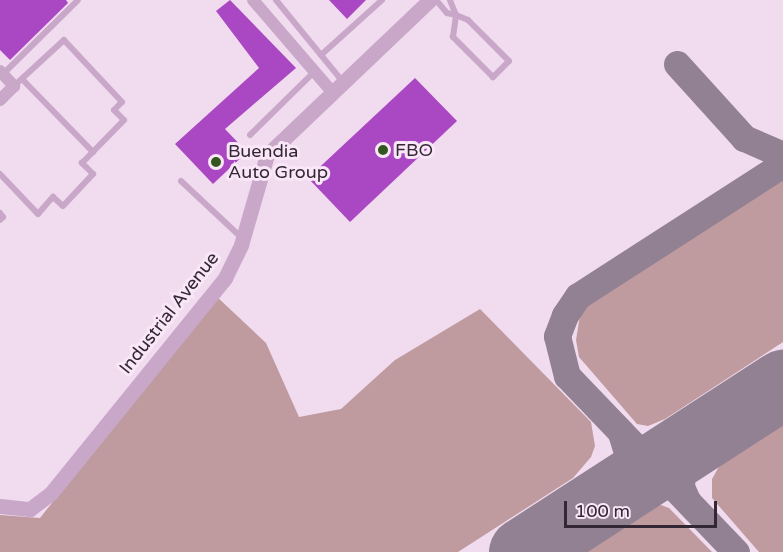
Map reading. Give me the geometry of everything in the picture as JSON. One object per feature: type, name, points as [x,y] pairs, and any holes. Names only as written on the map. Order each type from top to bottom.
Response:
[{"type":"street","points":[[253,0],[314,72],[337,87]]},
{"type":"street","name":"Industrial Avenue","points":[[0,506],[30,509],[51,493],[217,290],[233,266],[267,155],[430,0]]},
{"type":"street","points":[[0,100],[18,82],[1,72]]},
{"type":"lane","points":[[1,72],[78,0]]},
{"type":"lane","points":[[276,0],[321,55],[337,87]]},
{"type":"lane","points":[[321,55],[382,0]]},
{"type":"lane","points":[[436,0],[439,8],[456,15],[468,20],[509,61],[493,77],[453,37],[456,15],[450,0]]},
{"type":"lane","points":[[0,174],[38,214],[53,197],[63,206],[93,174],[82,163],[93,152],[124,120],[114,110],[122,102],[64,40],[18,82],[93,152]]},
{"type":"lane","points":[[250,135],[314,72]]},
{"type":"lane","points":[[181,181],[242,238]]},
{"type":"lane","points":[[0,213],[3,217],[0,220]]},
{"type":"shaded area","points":[[783,178],[783,342],[665,419],[648,426],[637,424],[579,357],[576,340],[580,315],[589,304]]},
{"type":"shaded area","points":[[216,296],[266,343],[299,417],[341,409],[395,360],[480,309],[591,422],[595,446],[591,457],[573,478],[458,552],[0,552],[0,515],[40,518]]},
{"type":"shaded area","points":[[783,424],[783,552],[759,552],[712,498],[712,479],[721,463]]},
{"type":"shaded area","points":[[661,505],[669,508],[712,552],[581,552],[651,507]]},
{"type":"building","points":[[0,0],[66,0],[68,3],[10,60],[0,50]]},
{"type":"building","points":[[230,0],[296,68],[225,129],[247,152],[213,184],[175,144],[259,68],[216,11]]},
{"type":"building","points":[[329,0],[366,0],[347,19]]},
{"type":"building","name":"FBO","points":[[415,78],[457,121],[350,222],[308,178]]},
{"type":"taxiway","points":[[677,64],[744,138],[783,155]]},
{"type":"taxiway","points":[[736,552],[567,376],[557,336],[565,315],[578,296],[783,164]]},
{"type":"taxiway","points":[[615,492],[624,480],[629,459],[621,432]]},
{"type":"taxiway","points":[[687,500],[681,487],[682,468],[699,438]]},
{"type":"runway","points":[[523,552],[783,384]]},
{"type":"place","name":"FBO","points":[[383,150]]},
{"type":"place","name":"Buendia Auto Group","points":[[216,162]]}]
